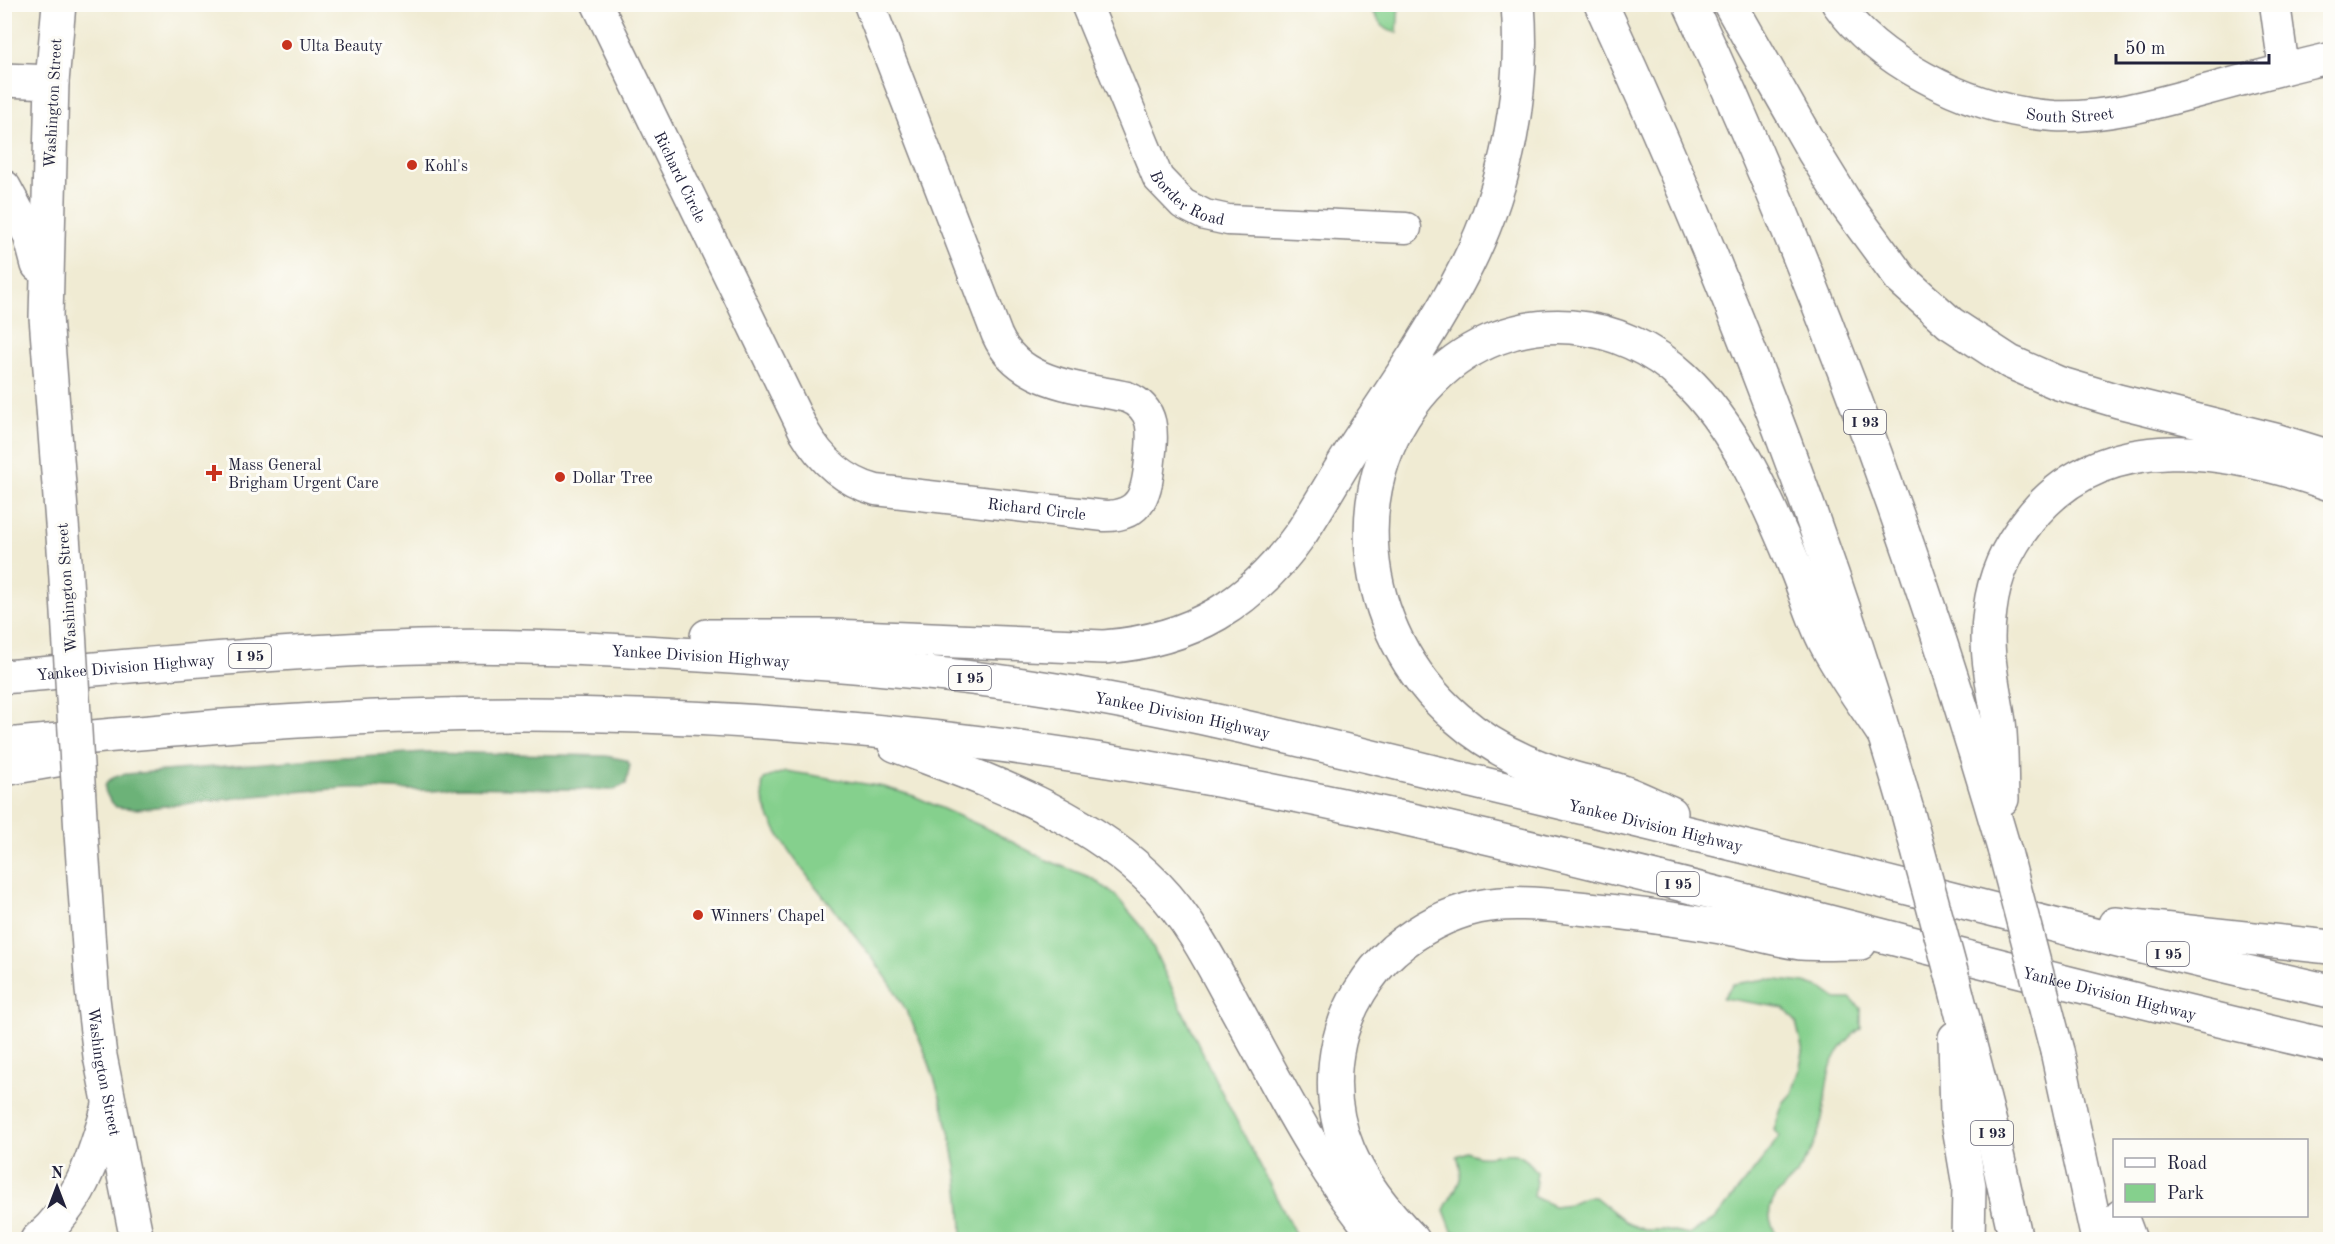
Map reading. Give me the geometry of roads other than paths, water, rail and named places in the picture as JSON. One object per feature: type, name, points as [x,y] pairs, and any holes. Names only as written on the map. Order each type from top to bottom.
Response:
[{"type":"main road","name":"Washington Street","points":[[58,4],[52,82],[46,316],[65,562],[92,990],[109,1106],[137,1239]]},
{"type":"main road","points":[[496,646],[748,636],[832,636],[1104,647],[1131,645],[1173,636],[1222,612],[1251,590],[1294,543],[1447,302],[1468,262],[1488,218],[1512,130],[1519,72],[1518,4]]},
{"type":"main road","name":"I 93","points":[[1601,4],[1691,206],[1748,345],[1826,554],[1907,810],[1953,979],[1960,1027],[2016,1239]]},
{"type":"main road","name":"I 93","points":[[1690,4],[1772,188],[1856,398],[1944,651],[2005,852],[2057,1051],[2098,1239]]},
{"type":"main road","points":[[1730,4],[1848,207],[1901,279],[1950,323],[1985,348],[2010,362],[2058,383],[2331,457]]},
{"type":"main road","points":[[4,80],[52,82]]},
{"type":"main road","points":[[4,187],[23,220],[35,248],[46,316]]},
{"type":"main road","points":[[1750,848],[1622,791],[1540,768],[1511,756],[1488,743],[1456,718],[1431,692],[1410,664],[1377,587],[1371,545],[1371,522],[1378,473],[1387,448],[1410,405],[1443,370],[1476,347],[1499,337],[1530,329],[1560,326],[1609,334],[1648,351],[1666,363],[1702,397],[1733,441],[1782,538],[1824,641],[1885,736]]},
{"type":"main road","points":[[2005,852],[1999,722],[1988,659],[1989,613],[1998,573],[2012,543],[2035,512],[2055,491],[2081,473],[2115,460],[2144,453],[2173,452],[2224,458],[2306,476],[2331,484]]},
{"type":"main road","name":"Yankee Division Highway","points":[[4,677],[282,654],[496,646],[646,652],[946,675],[1097,697],[1256,728],[1750,848],[2230,969],[2331,991]]},
{"type":"main road","name":"Yankee Division Highway","points":[[4,745],[261,723],[409,716],[557,714],[706,719],[854,729],[991,744],[1077,756],[1296,796],[1514,843],[2331,1046]]},
{"type":"main road","points":[[4,769],[261,723]]},
{"type":"main road","points":[[854,729],[993,783],[1052,809],[1105,843],[1151,880],[1173,904],[1203,947],[1315,1152],[1355,1211],[1380,1239]]},
{"type":"main road","points":[[1413,1239],[1381,1204],[1352,1158],[1339,1127],[1336,1112],[1335,1059],[1341,1033],[1360,992],[1374,971],[1405,940],[1432,923],[1455,913],[1480,907],[1526,904],[1586,908],[1647,916],[1717,926],[1800,943],[1914,944]]},
{"type":"main road","points":[[2006,913],[2331,947]]},
{"type":"main road","points":[[2163,1006],[2331,1067]]},
{"type":"main road","points":[[1960,1027],[1957,1115],[1969,1186],[1968,1239]]},
{"type":"main road","points":[[2066,1094],[2113,1197]]},
{"type":"main road","points":[[37,1239],[53,1226],[80,1189],[94,1156],[109,1106]]},
{"type":"main road","points":[[2122,1217],[2130,1239]]},
{"type":"street","name":"Richard Circle","points":[[597,4],[804,431],[816,450],[831,466],[855,482],[869,488],[891,492],[1105,516],[1120,515],[1130,511],[1141,500],[1148,486],[1153,434],[1149,415],[1139,404],[1127,397],[1039,377],[1023,368],[1006,351],[869,4]]},
{"type":"street","name":"Border Road","points":[[1086,4],[1158,178],[1183,204],[1205,215],[1228,220],[1406,228]]},
{"type":"street","name":"South Street","points":[[1836,4],[1864,36],[1916,72],[1949,90],[1985,104],[2030,113],[2084,115],[2127,109],[2331,58]]},
{"type":"street","points":[[2275,4],[2284,69]]},
{"type":"place","name":"Ulta Beauty","points":[[287,45]]},
{"type":"place","name":"Kohl's","points":[[412,165]]},
{"type":"place","name":"Mass General Brigham Urgent Care","points":[[214,473]]},
{"type":"place","name":"Dollar Tree","points":[[560,477]]},
{"type":"place","name":"Winners' Chapel","points":[[698,915]]}]
